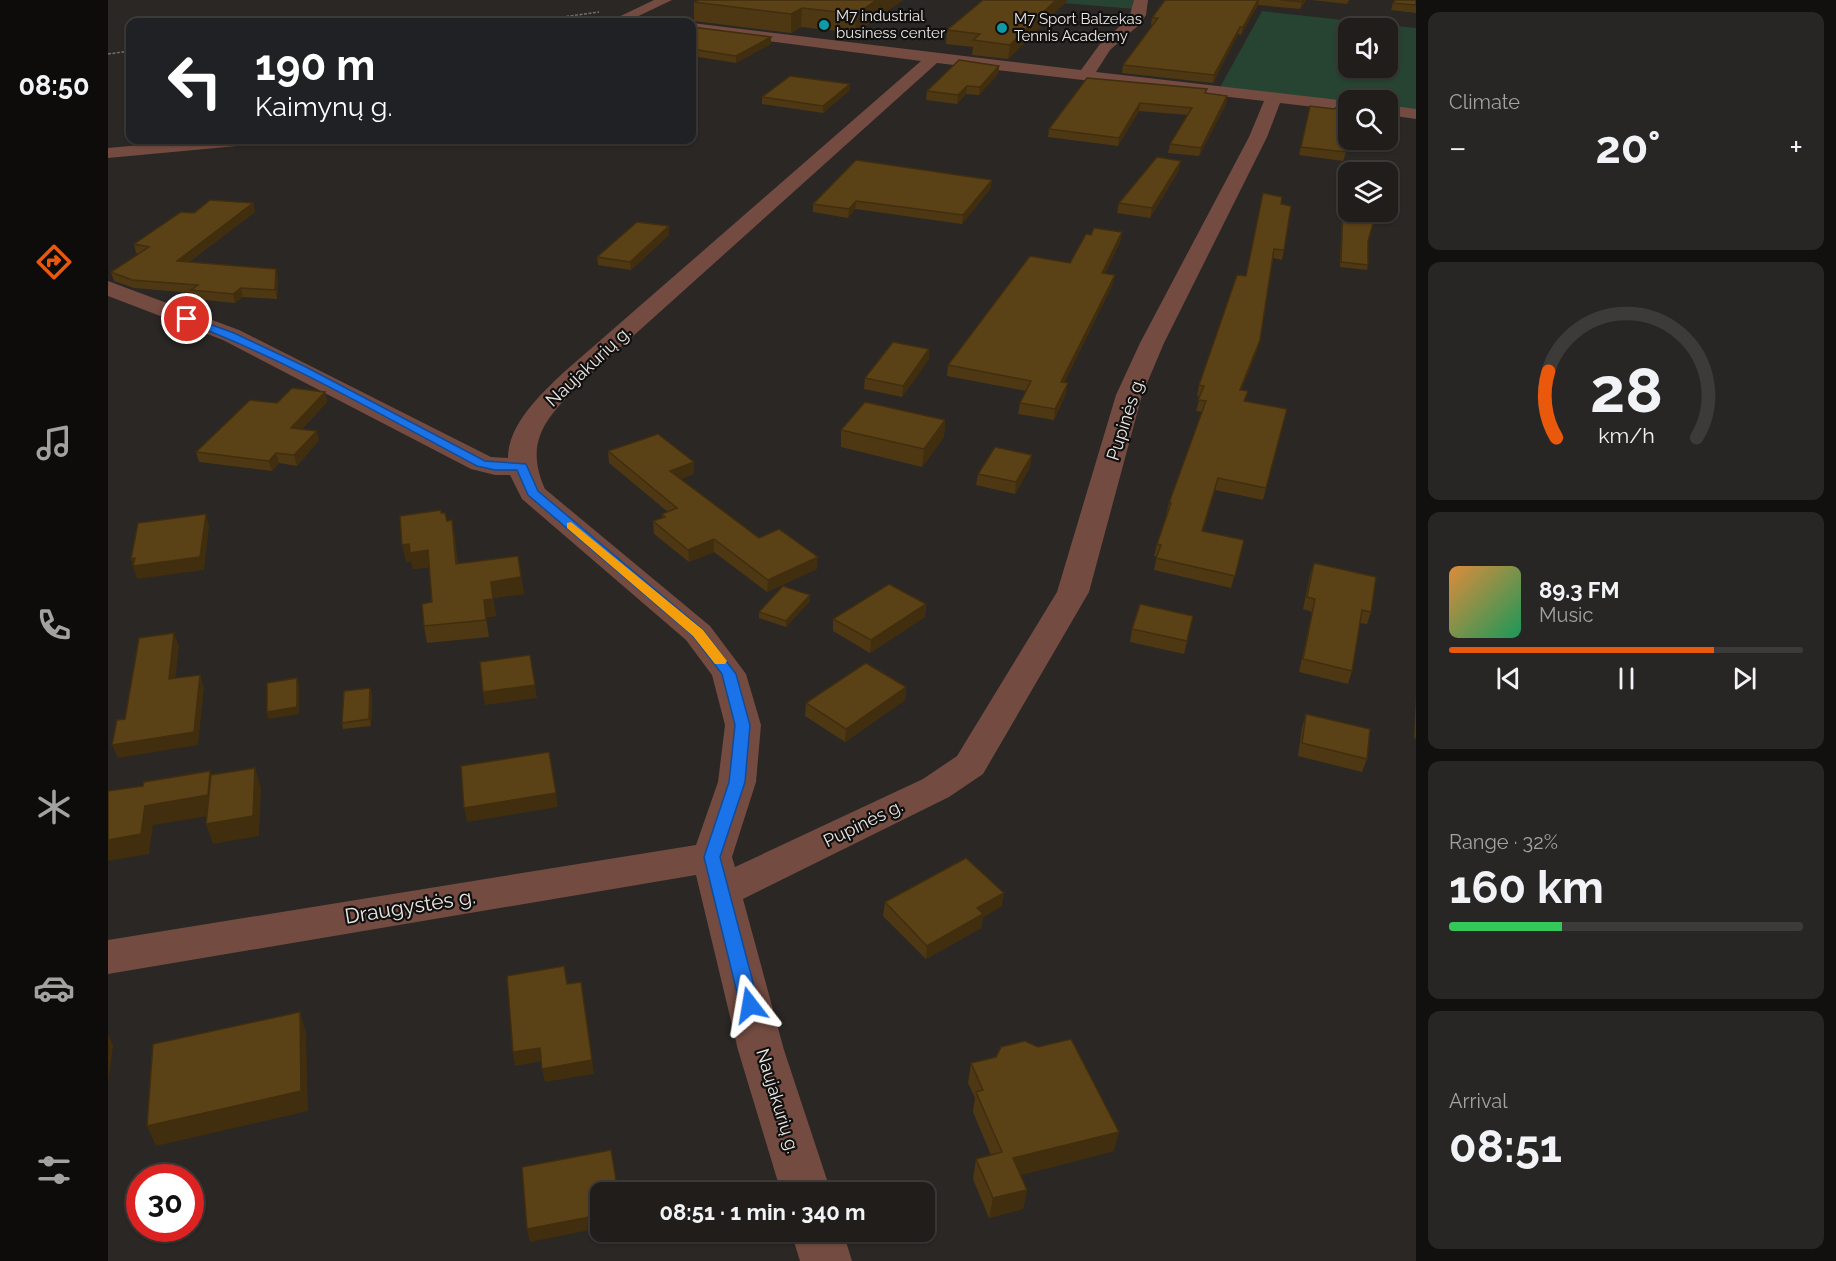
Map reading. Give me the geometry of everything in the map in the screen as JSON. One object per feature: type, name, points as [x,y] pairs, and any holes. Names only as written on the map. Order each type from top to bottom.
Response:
[{"type":"street","points":[[626,18],[665,0]]},
{"type":"street","points":[[1086,75],[1106,45],[1138,17],[1142,8],[1141,0]]},
{"type":"street","points":[[696,28],[934,58],[1338,105]]},
{"type":"street","name":"Naujakurių g.","points":[[522,466],[522,447],[540,411],[565,385],[934,58]]},
{"type":"street","name":"Pupinės g.","points":[[717,875],[936,788],[970,765],[1073,592],[1129,395],[1152,343],[1258,137],[1274,97]]},
{"type":"street","points":[[1398,111],[1416,114]]},
{"type":"street","points":[[108,153],[205,144]]},
{"type":"street","points":[[108,288],[241,340],[364,401],[481,463],[495,467],[522,466],[532,493],[698,633],[729,674],[743,725],[737,782],[717,875]]},
{"type":"street","name":"Naujakurių g.","points":[[717,875],[761,1050],[803,1182]]},
{"type":"street","name":"Draugystės g.","points":[[108,957],[717,875]]},
{"type":"street","points":[[820,1242],[826,1261]]},
{"type":"path","points":[[556,18],[600,12]]},
{"type":"path","points":[[108,54],[126,52]]},
{"type":"green space","points":[[1025,0],[1137,0],[1135,9]]},
{"type":"green space","points":[[1262,11],[1338,19],[1338,78],[1398,78],[1398,26],[1416,28],[1416,111],[1398,109],[1398,90],[1338,90],[1338,103],[1219,89]]},
{"type":"building","points":[[699,0],[877,0],[856,14],[802,8],[791,14],[694,2]]},
{"type":"building","name":"M7 Sport Balzekas Tennis Academy","points":[[983,0],[1056,0],[1010,45],[973,40],[980,34],[947,30]]},
{"type":"building","points":[[1165,0],[1258,0],[1243,27],[1240,27],[1214,75],[1123,65],[1158,18],[1152,18]]},
{"type":"building","points":[[1395,0],[1416,0],[1416,5],[1393,3]]},
{"type":"building","points":[[696,28],[771,37],[736,56],[696,50]]},
{"type":"building","points":[[959,60],[999,66],[980,87],[967,86],[958,95],[927,91]]},
{"type":"building","points":[[790,76],[850,84],[823,106],[762,97]]},
{"type":"building","points":[[1087,78],[1207,89],[1205,93],[1227,96],[1201,148],[1170,144],[1192,108],[1140,103],[1119,138],[1049,129]]},
{"type":"building","points":[[1310,106],[1334,109],[1338,106],[1338,150],[1346,150],[1346,152],[1301,147]]},
{"type":"building","points":[[1157,157],[1181,161],[1152,208],[1119,203]]},
{"type":"building","points":[[856,160],[992,180],[963,215],[856,201],[849,209],[813,204]]},
{"type":"building","points":[[1263,193],[1282,197],[1281,204],[1291,206],[1284,250],[1274,249],[1260,340],[1240,390],[1248,391],[1244,401],[1287,409],[1266,488],[1218,478],[1202,531],[1244,540],[1235,576],[1156,558],[1161,545],[1157,544],[1171,503],[1169,503],[1206,401],[1198,400],[1204,386],[1199,385],[1237,275],[1246,276]]},
{"type":"building","points":[[210,200],[253,203],[177,261],[276,269],[275,290],[241,288],[233,294],[191,290],[198,285],[132,280],[111,272],[149,247],[134,244],[181,212],[194,213]]},
{"type":"building","points":[[637,222],[669,226],[630,262],[597,257]]},
{"type":"building","points":[[1342,222],[1373,222],[1368,241],[1368,265],[1341,262]]},
{"type":"building","points":[[1094,228],[1122,232],[1102,273],[1115,275],[1061,382],[1068,383],[1055,409],[1020,403],[1031,381],[948,365],[1030,256],[1070,263],[1086,234],[1091,235]]},
{"type":"building","points":[[893,342],[929,349],[903,386],[865,378]]},
{"type":"building","points":[[292,388],[325,392],[291,428],[317,431],[294,455],[276,453],[269,461],[196,452],[250,400],[277,403]]},
{"type":"building","points":[[865,402],[945,420],[924,449],[841,430]]},
{"type":"building","points":[[658,434],[694,462],[670,471],[759,538],[779,529],[818,557],[768,580],[714,539],[688,550],[653,521],[665,517],[662,514],[677,508],[608,451]]},
{"type":"building","points":[[995,447],[1032,455],[1016,482],[978,474]]},
{"type":"building","points":[[441,510],[441,513],[445,513],[447,521],[452,520],[456,564],[518,556],[521,577],[491,582],[493,599],[484,600],[486,620],[424,626],[422,604],[432,602],[428,550],[410,553],[409,544],[402,545],[400,516]]},
{"type":"building","points":[[206,514],[200,557],[133,566],[135,558],[131,559],[138,523]]},
{"type":"building","points":[[1314,563],[1376,577],[1371,612],[1362,610],[1352,671],[1303,659],[1315,599],[1307,597]]},
{"type":"building","points":[[889,584],[926,604],[871,640],[833,619]]},
{"type":"building","points":[[783,586],[810,595],[786,621],[759,612]]},
{"type":"building","points":[[1140,604],[1193,616],[1187,641],[1132,629]]},
{"type":"building","points":[[174,633],[169,679],[200,675],[194,732],[112,745],[117,720],[125,719],[139,638]]},
{"type":"building","points":[[530,655],[535,685],[483,692],[480,662]]},
{"type":"building","points":[[866,663],[906,687],[846,729],[806,703]]},
{"type":"building","points":[[297,678],[297,707],[267,712],[267,683]]},
{"type":"building","points":[[370,688],[369,719],[342,723],[344,691]]},
{"type":"building","points":[[1306,714],[1370,729],[1367,759],[1302,743]]},
{"type":"building","points":[[549,752],[556,793],[464,808],[461,766]]},
{"type":"building","points":[[255,768],[253,816],[206,824],[211,775]]},
{"type":"building","points":[[210,771],[208,795],[145,806],[141,834],[108,840],[108,791],[143,786],[144,782]]},
{"type":"building","points":[[966,858],[1004,893],[977,908],[983,914],[927,946],[885,902]]},
{"type":"building","points":[[564,966],[567,984],[581,982],[592,1060],[542,1069],[540,1048],[513,1052],[507,976]]},
{"type":"building","points":[[300,1012],[301,1091],[147,1126],[153,1044]]},
{"type":"building","points":[[1071,1039],[1119,1132],[1013,1158],[1027,1190],[993,1198],[976,1159],[1002,1152],[976,1092],[983,1090],[971,1063],[996,1057],[1001,1047],[1025,1041],[1038,1047]]},
{"type":"building","points":[[611,1150],[616,1182],[590,1182],[590,1217],[527,1229],[522,1167]]},
{"type":"slow traffic","points":[[571,526],[698,633],[720,661]]},
{"type":"place","name":"M7 industrial business center","points":[[824,25]]},
{"type":"place","name":"M7 Sport Balzekas Tennis Academy","points":[[1002,28]]},
{"type":"route","points":[[187,319],[231,335],[300,368],[481,463],[495,467],[522,466],[532,493],[698,633],[729,674],[743,725],[737,782],[712,857],[750,1005]]}]
